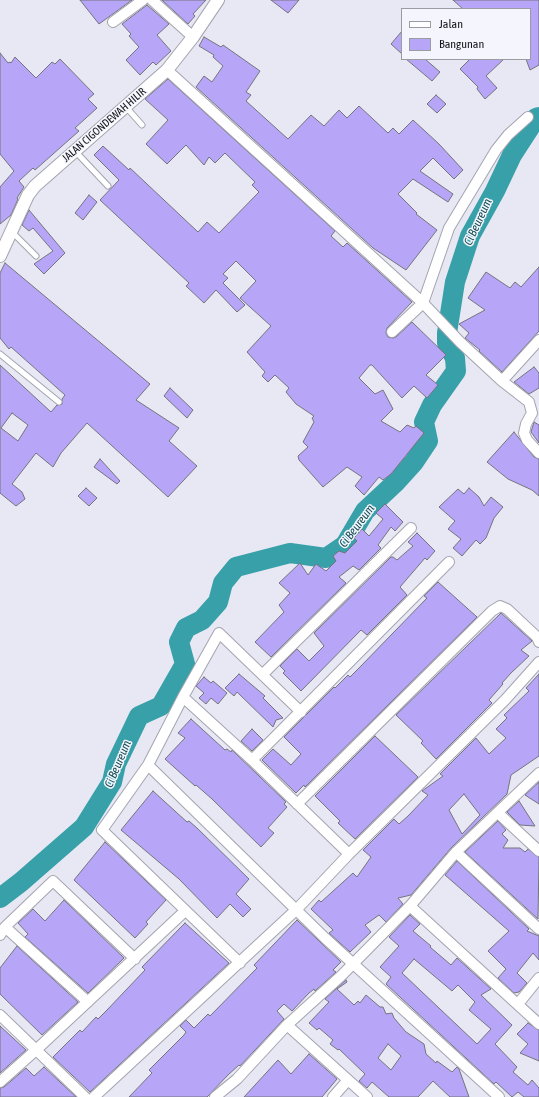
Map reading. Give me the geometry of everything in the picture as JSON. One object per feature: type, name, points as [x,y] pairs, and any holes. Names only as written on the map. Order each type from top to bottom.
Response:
[{"type":"street","points":[[113,22],[143,0]]},
{"type":"street","points":[[152,0],[193,37]]},
{"type":"street","name":"JALAN CIGONDEWAH HILIR","points":[[0,256],[28,195],[35,186],[167,70],[193,37],[218,0]]},
{"type":"street","points":[[167,70],[424,303],[460,342],[502,381],[536,407],[524,433],[527,440],[539,453]]},
{"type":"street","points":[[392,332],[424,303],[449,228],[496,150],[508,135],[528,117]]},
{"type":"street","points":[[502,381],[539,340]]},
{"type":"street","points":[[263,674],[411,528]]},
{"type":"street","points":[[252,760],[449,562]]},
{"type":"street","points":[[297,804],[492,611],[500,606],[508,608],[539,642]]},
{"type":"street","points":[[240,963],[102,830],[148,765],[183,697],[219,633],[263,674],[300,712]]},
{"type":"street","points":[[94,1097],[297,910],[349,854],[506,700],[539,662]]},
{"type":"street","points":[[183,697],[252,760],[349,854]]},
{"type":"street","points":[[148,765],[353,964],[499,1097]]},
{"type":"street","points":[[216,1097],[237,1079],[287,1025],[353,964],[410,906],[456,852],[539,773]]},
{"type":"street","points":[[498,812],[539,851]]},
{"type":"street","points":[[456,852],[539,929]]},
{"type":"street","points":[[88,1002],[2,931],[53,881],[135,959]]},
{"type":"street","points":[[410,906],[539,1024]]},
{"type":"street","points":[[0,1082],[186,911]]},
{"type":"street","points":[[518,1004],[539,978]]},
{"type":"street","points":[[0,1015],[85,1097]]},
{"type":"street","points":[[287,1025],[367,1097]]},
{"type":"street","points":[[225,1097],[237,1079]]},
{"type":"street","points":[[333,1097],[348,1080]]},
{"type":"lane","points":[[125,106],[142,125]]},
{"type":"lane","points":[[74,151],[108,186]]},
{"type":"lane","points":[[11,232],[36,256]]},
{"type":"lane","points":[[0,354],[59,402]]},
{"type":"building","points":[[80,0],[132,0],[99,24]]},
{"type":"building","points":[[162,0],[206,0],[193,14],[195,16],[188,24]]},
{"type":"building","points":[[271,0],[299,0],[288,13]]},
{"type":"building","points":[[453,0],[539,0],[539,65],[530,70],[526,60],[531,60],[531,8],[462,8]]},
{"type":"building","points":[[147,5],[169,24],[157,35],[171,51],[156,65],[153,62],[140,75],[126,60],[139,47],[129,36],[131,34],[122,24]]},
{"type":"building","points":[[401,32],[401,53],[391,44]]},
{"type":"building","points":[[204,37],[221,47],[223,45],[260,71],[246,92],[251,95],[246,101],[288,139],[311,115],[324,126],[339,110],[347,118],[359,106],[388,133],[393,128],[399,134],[413,120],[439,144],[463,170],[454,179],[433,158],[420,171],[453,194],[448,202],[413,179],[398,194],[417,213],[416,214],[437,230],[406,270],[373,248],[196,87],[204,76],[212,82],[223,66],[213,57],[214,55],[199,46]]},
{"type":"building","points":[[0,53],[8,63],[11,63],[15,57],[36,78],[52,62],[55,64],[60,59],[94,94],[88,99],[97,108],[75,128],[79,131],[35,170],[33,168],[19,181],[24,187],[17,198],[18,199],[11,215],[0,224],[0,187],[14,171],[0,154]]},
{"type":"building","points":[[407,60],[426,60],[440,72],[432,81]]},
{"type":"building","points":[[469,60],[503,60],[486,76],[497,88],[485,99],[477,89],[478,87],[460,69]]},
{"type":"building","points":[[168,79],[335,231],[331,236],[343,247],[347,243],[412,302],[387,328],[386,333],[388,337],[396,337],[412,322],[446,355],[426,375],[438,385],[427,398],[414,386],[402,398],[372,365],[370,365],[359,378],[375,394],[383,390],[393,409],[381,421],[400,432],[407,425],[414,428],[416,426],[424,433],[391,474],[383,480],[379,477],[364,495],[355,486],[362,477],[347,467],[323,487],[299,460],[298,456],[308,447],[303,442],[314,422],[312,418],[314,416],[296,404],[286,392],[289,388],[275,375],[268,382],[262,376],[265,372],[247,352],[271,326],[240,298],[256,281],[236,261],[223,274],[228,278],[223,283],[245,305],[237,312],[216,290],[204,303],[186,286],[189,283],[100,200],[119,180],[94,155],[103,146],[129,170],[130,168],[198,232],[207,222],[219,233],[259,192],[252,185],[255,182],[225,153],[215,163],[209,157],[204,165],[186,145],[167,164],[146,144],[168,120],[145,99]]},
{"type":"building","points":[[436,95],[446,104],[437,113],[427,104]]},
{"type":"building","points":[[89,195],[97,202],[83,220],[75,213]]},
{"type":"building","points":[[29,210],[65,253],[44,274],[34,264],[53,251],[33,228],[29,231],[22,225]]},
{"type":"building","points":[[5,263],[150,384],[136,400],[179,428],[169,441],[197,466],[168,497],[87,423],[61,453],[53,467],[36,453],[12,484],[22,492],[25,499],[16,506],[0,493],[0,365],[51,412],[57,405],[62,404],[62,399],[65,395],[11,347],[9,349],[0,338],[0,273]],"holes":[[[12,413],[28,425],[18,441],[1,428]]]},
{"type":"building","points":[[539,267],[539,331],[502,372],[479,351],[480,350],[465,338],[469,333],[459,324],[485,310],[468,298],[486,272],[510,288],[515,282],[521,287]]},
{"type":"building","points":[[534,367],[539,373],[539,388],[529,394],[514,382]]},
{"type":"building","points":[[170,388],[193,410],[187,418],[164,396]]},
{"type":"building","points":[[534,422],[539,425],[539,443],[531,432]]},
{"type":"building","points":[[514,432],[534,457],[539,459],[539,496],[532,490],[508,479],[487,462]]},
{"type":"building","points":[[100,459],[120,481],[117,484],[94,467]]},
{"type":"building","points":[[86,488],[97,498],[89,506],[78,496]]},
{"type":"building","points":[[469,488],[479,497],[484,506],[491,497],[503,507],[494,518],[486,538],[480,544],[476,540],[462,556],[453,548],[461,539],[448,529],[455,521],[439,507],[458,489],[464,494]]},
{"type":"building","points":[[385,504],[403,522],[395,531],[391,527],[378,545],[381,548],[359,570],[353,566],[339,577],[346,583],[271,657],[255,642],[284,612],[279,605],[290,593],[279,583],[300,563],[308,575],[316,564],[326,571],[336,561],[333,556],[339,551],[345,553],[357,541],[354,538],[362,529],[369,536],[383,519],[376,513]]},
{"type":"building","points":[[417,533],[435,551],[427,560],[425,558],[400,587],[407,595],[367,635],[361,630],[301,691],[283,673],[285,671],[280,666],[297,649],[309,661],[324,646],[314,633],[391,557],[397,560],[413,546],[408,542]]},
{"type":"building","points":[[438,582],[477,617],[305,787],[304,785],[296,793],[262,760],[273,749],[291,765],[301,754],[284,737],[334,687],[335,688],[348,675],[350,677],[359,668],[427,598],[424,596]]},
{"type":"building","points":[[501,613],[532,641],[521,650],[529,656],[502,683],[503,684],[489,700],[492,703],[436,759],[421,743],[423,741],[396,715]]},
{"type":"building","points":[[239,674],[265,696],[263,698],[283,718],[276,720],[273,727],[237,692],[234,696],[225,688]]},
{"type":"building","points":[[539,674],[539,756],[511,775],[507,794],[451,848],[411,895],[398,898],[403,904],[386,922],[379,915],[365,925],[371,932],[350,952],[329,933],[333,930],[311,909],[319,900],[321,902],[353,873],[357,877],[371,857],[363,850],[394,819],[399,824],[408,816],[428,795],[422,791],[443,776],[440,774],[476,738],[489,754],[506,738],[496,729],[507,718],[504,715],[529,691],[526,688]],"holes":[[[464,794],[480,815],[462,834],[449,810]]]},
{"type":"building","points":[[204,677],[211,683],[213,681],[227,693],[218,704],[211,698],[206,704],[199,698],[204,693],[196,686]]},
{"type":"building","points":[[191,719],[225,750],[227,749],[231,752],[232,750],[286,802],[284,804],[287,807],[268,828],[274,833],[261,847],[212,799],[165,759],[185,738],[178,733]]},
{"type":"building","points":[[252,729],[263,740],[252,751],[241,741]]},
{"type":"building","points":[[375,736],[418,777],[355,839],[338,823],[340,821],[315,796]]},
{"type":"building","points":[[539,782],[539,804],[525,795]]},
{"type":"building","points":[[153,791],[187,822],[189,821],[197,828],[249,879],[236,894],[251,909],[243,917],[230,904],[217,918],[179,879],[121,830]]},
{"type":"building","points":[[519,801],[535,826],[520,825],[507,812]]},
{"type":"building","points":[[498,821],[506,830],[502,834],[508,840],[503,848],[520,848],[525,852],[528,849],[539,857],[538,919],[465,852]]},
{"type":"building","points":[[105,842],[166,900],[146,922],[148,924],[135,938],[74,880]]},
{"type":"building","points":[[457,861],[529,929],[527,931],[539,936],[539,960],[533,953],[517,973],[527,983],[519,992],[514,993],[498,978],[506,969],[488,951],[509,931],[445,875]]},
{"type":"building","points":[[64,900],[124,958],[88,993],[25,937],[28,934],[18,923],[33,909],[45,921]]},
{"type":"building","points":[[410,915],[420,924],[413,931],[431,946],[430,947],[451,965],[457,958],[491,989],[481,995],[512,1025],[495,1044],[517,1067],[513,1072],[528,1085],[532,1080],[539,1088],[539,1097],[524,1097],[518,1092],[512,1097],[496,1082],[494,1084],[386,984],[391,977],[380,967],[399,946],[389,937]],"holes":[[[414,959],[452,991],[458,985],[475,1002],[469,1010],[491,1029],[477,1044],[402,973]]]},
{"type":"building","points":[[297,920],[341,962],[333,970],[336,972],[315,991],[314,989],[309,993],[292,1011],[284,1004],[277,1011],[284,1019],[240,1066],[239,1065],[228,1075],[207,1097],[129,1097],[152,1073],[149,1070],[184,1035],[186,1032],[180,1026],[186,1020],[194,1028],[208,1014],[210,1016],[257,968],[254,965]]},
{"type":"building","points":[[185,923],[229,963],[90,1092],[53,1057],[80,1030],[82,1032],[96,1017],[98,1019],[107,1010],[145,970],[142,967]]},
{"type":"building","points":[[17,946],[78,1002],[42,1035],[0,994],[0,968]]},
{"type":"building","points":[[346,980],[347,982],[337,989],[354,1005],[358,1001],[360,1003],[366,995],[380,1007],[383,1007],[386,1014],[392,1013],[394,1018],[406,1032],[424,1044],[426,1054],[436,1063],[437,1061],[452,1072],[457,1067],[469,1097],[450,1097],[433,1081],[418,1097],[389,1097],[372,1082],[367,1088],[359,1081],[365,1074],[339,1049],[338,1050],[330,1044],[333,1040],[319,1028],[317,1030],[309,1023],[329,1002],[325,999]],"holes":[[[388,1044],[401,1056],[391,1070],[378,1058]]]},
{"type":"building","points":[[528,1023],[539,1030],[539,1061],[520,1053],[528,1044],[517,1034]]},
{"type":"building","points":[[0,1026],[26,1050],[0,1073]]},
{"type":"building","points":[[309,1054],[337,1079],[322,1097],[244,1097],[278,1060],[291,1074]]},
{"type":"building","points":[[44,1067],[76,1097],[0,1097],[0,1088],[4,1087],[26,1068],[34,1076]]},
{"type":"waterway","name":"Ci Beureum","points":[[0,898],[21,882],[84,827],[112,782],[116,764],[139,716],[161,706],[185,664],[179,642],[186,628],[202,620],[218,602],[223,583],[236,567],[290,553],[326,558],[345,545],[365,511],[395,483],[414,462],[428,441],[424,422],[432,405],[456,371],[455,358],[447,343],[447,333],[455,282],[470,236],[495,191],[512,155],[536,118],[539,117]]}]
